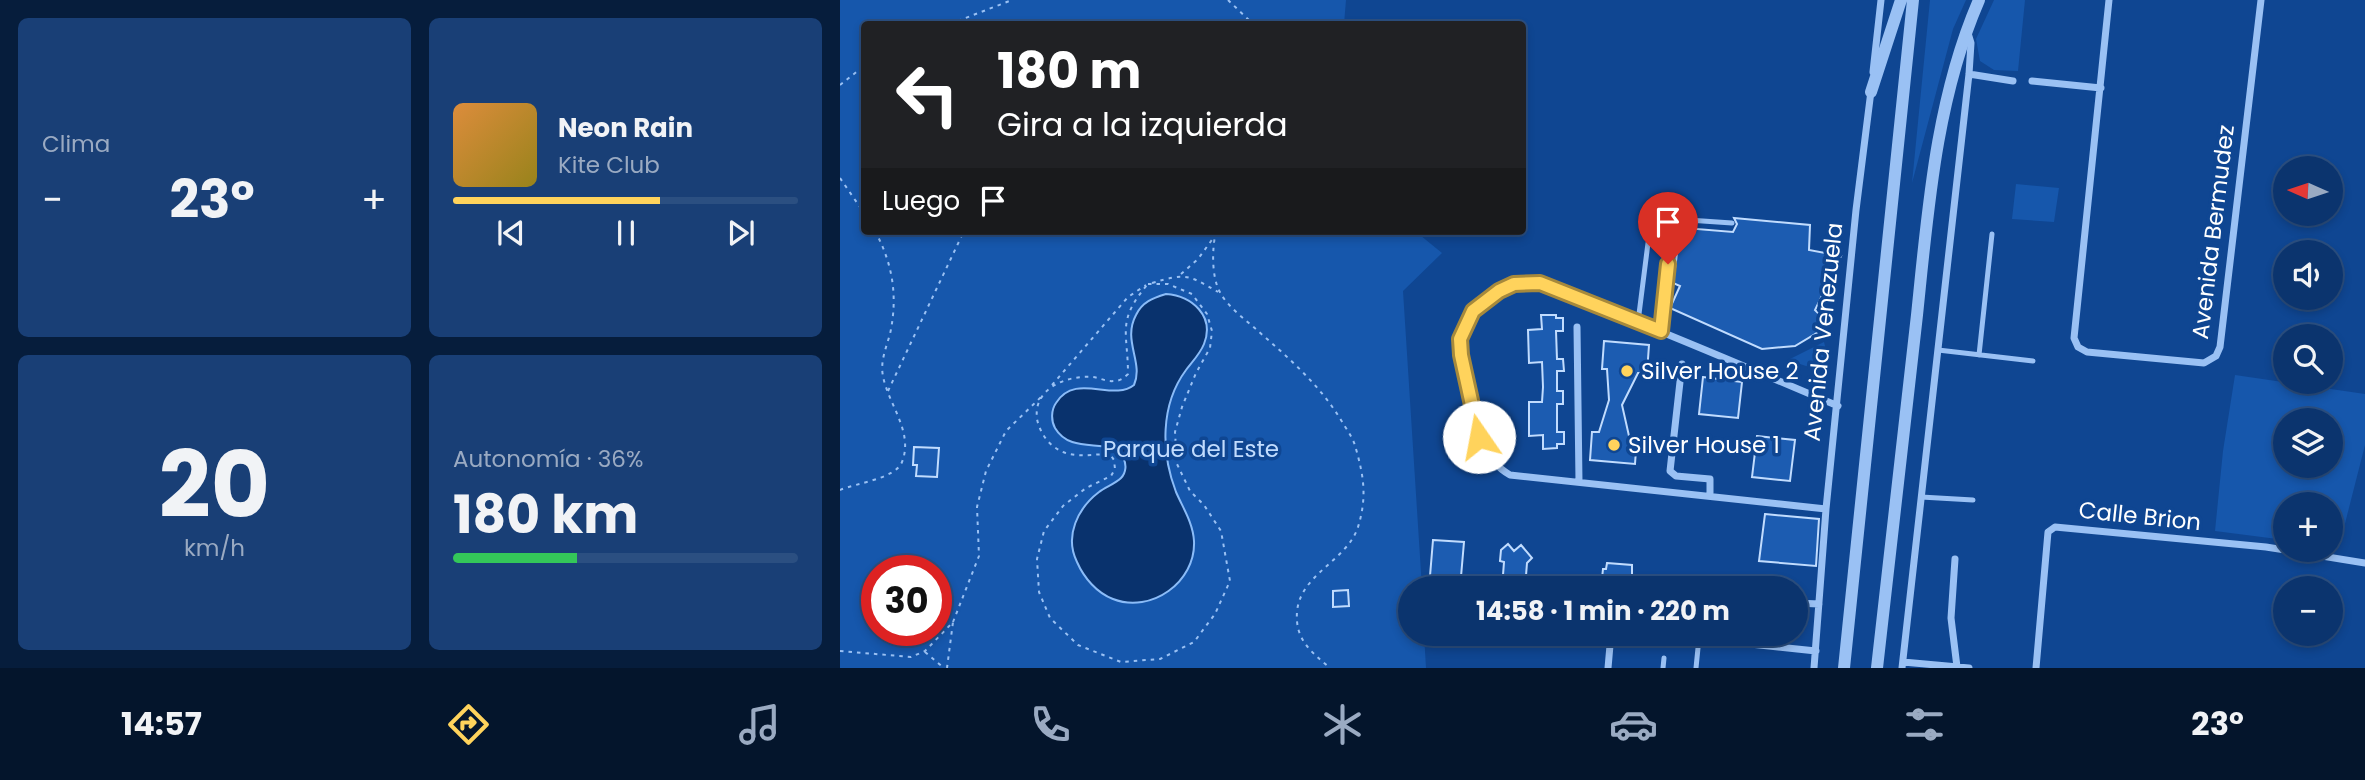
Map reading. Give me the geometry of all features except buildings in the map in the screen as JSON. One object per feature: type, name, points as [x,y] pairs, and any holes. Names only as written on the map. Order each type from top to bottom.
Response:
[{"type":"street","name":"Avenida Venezuela","points":[[1814,668],[1826,509],[1856,210],[1881,0]]},
{"type":"street","points":[[1871,92],[1901,0]]},
{"type":"street","points":[[1844,668],[1913,0]]},
{"type":"street","points":[[1877,668],[1929,205],[1941,123],[1966,29],[1979,0]]},
{"type":"street","name":"Avenida Bermudez","points":[[2109,0],[2074,338],[2078,347],[2087,352],[2204,363],[2216,356],[2220,347],[2261,0]]},
{"type":"street","points":[[1966,29],[1971,43],[1969,75],[1902,665],[1969,668]]},
{"type":"street","points":[[1969,75],[2013,81]]},
{"type":"street","points":[[2032,81],[2101,88]]},
{"type":"street","points":[[1826,509],[1510,475],[1500,469],[1479,437],[1460,339],[1473,311],[1482,302],[1514,284],[1540,283],[1838,406]]},
{"type":"street","points":[[1577,327],[1579,482]]},
{"type":"street","points":[[1682,364],[1670,471],[1676,476],[1710,479],[1710,496]]},
{"type":"street","name":"Calle Brion","points":[[2036,668],[2048,532],[2055,527],[2266,547],[2365,563]]},
{"type":"street","points":[[1955,559],[1951,618],[1957,667]]},
{"type":"street","points":[[1808,604],[1819,604]]},
{"type":"street","points":[[1608,668],[1610,646]]},
{"type":"street","points":[[1771,646],[1816,651]]},
{"type":"lane","points":[[1661,331],[1670,242],[1676,223],[1688,220],[1731,223]]},
{"type":"lane","points":[[1979,355],[1992,234]]},
{"type":"lane","points":[[1638,322],[1648,243],[1652,240],[1670,242]]},
{"type":"lane","points":[[1938,350],[2033,361]]},
{"type":"lane","points":[[1921,497],[1973,500]]},
{"type":"lane","points":[[1696,668],[1698,646]]},
{"type":"lane","points":[[1663,668],[1664,658]]},
{"type":"path","points":[[958,21],[1012,0]]},
{"type":"path","points":[[1228,0],[1250,21]]},
{"type":"path","points":[[840,85],[861,68]]},
{"type":"path","points":[[840,178],[861,209]]},
{"type":"path","points":[[840,490],[893,474],[901,464],[905,437],[881,366],[894,316],[894,293],[886,250],[878,235]]},
{"type":"path","points":[[888,392],[962,235]]},
{"type":"path","points":[[1148,284],[1168,284],[1192,295],[1207,314],[1212,331],[1210,348],[1196,373],[1175,432],[1177,464],[1190,491],[1204,505],[1221,531],[1230,582],[1215,614],[1194,642],[1160,659],[1121,662],[1078,645],[1050,618],[1040,592],[1037,559],[1044,531],[1063,506],[1086,488],[1111,476],[1115,469],[1115,460],[1110,454],[1079,456],[1060,452],[1047,442],[1038,424],[1036,410],[1042,396],[1128,297],[1148,284],[1180,275],[1198,259],[1214,237]]},
{"type":"path","points":[[1214,237],[1214,266],[1220,293]]},
{"type":"path","points":[[1180,275],[1198,280],[1220,293],[1241,316],[1291,359],[1319,387],[1355,444],[1365,484],[1357,528],[1348,544],[1303,590],[1297,606],[1299,637],[1329,668]]},
{"type":"path","points":[[945,668],[953,622],[979,556],[977,507],[986,471],[1006,431],[1055,384],[1078,377],[1114,382],[1128,374],[1126,322],[1136,299],[1148,284]]},
{"type":"path","points":[[840,651],[911,657],[925,651],[953,622]]},
{"type":"path","points":[[925,651],[945,668]]},
{"type":"green space","name":"Parque del Este","points":[[840,0],[1346,0],[1344,21],[861,21],[861,235],[1420,235],[1442,253],[1403,291],[1421,576],[1398,576],[1398,646],[1425,646],[1426,668],[840,668]]},
{"type":"green space","points":[[1930,0],[1966,0],[1953,29],[1912,183]]},
{"type":"green space","points":[[1994,0],[2025,0],[2018,71],[1994,70],[1980,61],[1976,39]]},
{"type":"green space","points":[[2016,184],[2059,188],[2054,222],[2012,219]]},
{"type":"green space","points":[[1824,342],[1826,350],[1821,371],[1788,360]]},
{"type":"green space","points":[[2235,375],[2273,381],[2273,394],[2343,394],[2343,391],[2365,394],[2365,445],[2343,531],[2343,492],[2273,492],[2273,538],[2215,531],[2223,451]]},
{"type":"shaded area","points":[[1166,294],[1184,299],[1199,309],[1204,316],[1207,334],[1198,355],[1177,384],[1167,414],[1168,461],[1176,492],[1190,522],[1194,541],[1193,556],[1188,569],[1168,591],[1142,602],[1127,602],[1107,596],[1092,584],[1077,562],[1072,542],[1079,514],[1101,490],[1121,478],[1125,471],[1124,460],[1118,451],[1110,448],[1071,442],[1062,437],[1055,428],[1052,412],[1064,394],[1073,390],[1083,388],[1116,391],[1134,385],[1137,368],[1132,325],[1138,311],[1145,304]]},
{"type":"place","name":"Silver House 2","points":[[1627,371]]},
{"type":"place","name":"Silver House 1","points":[[1614,445]]},
{"type":"route","points":[[1479,437],[1460,339],[1473,311],[1482,302],[1514,284],[1540,283],[1661,331],[1668,264]]}]
